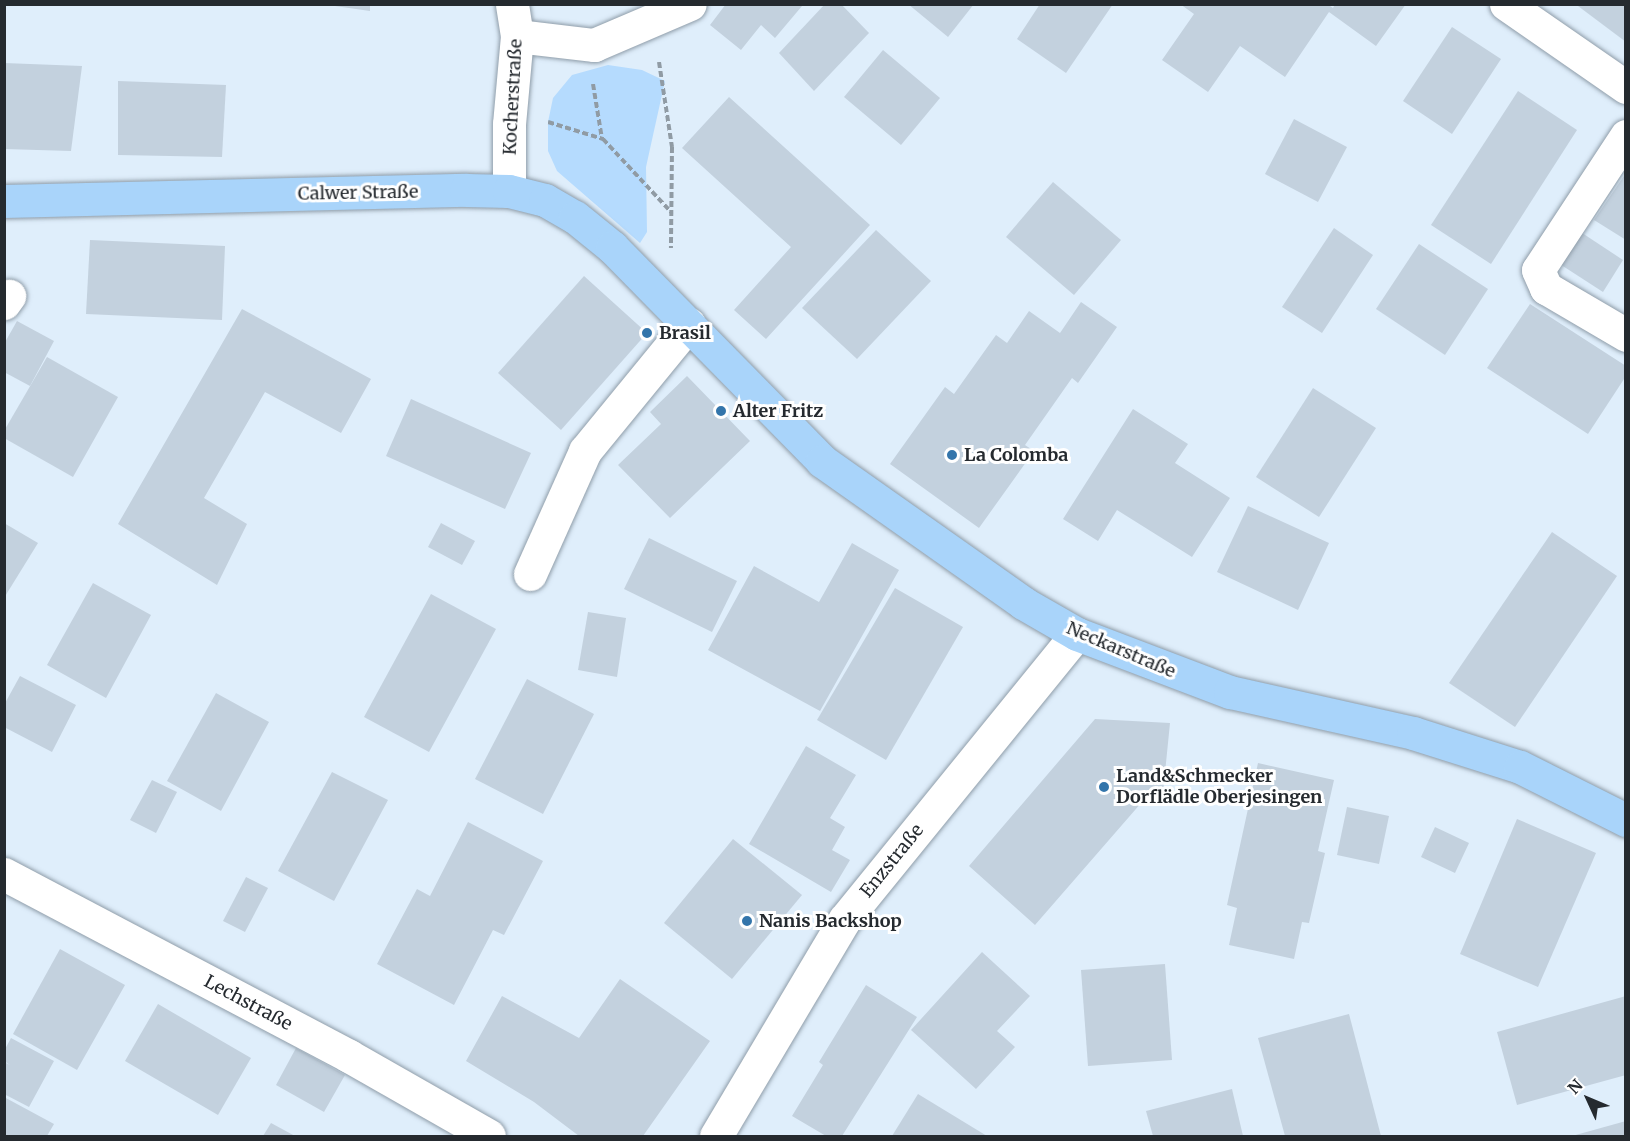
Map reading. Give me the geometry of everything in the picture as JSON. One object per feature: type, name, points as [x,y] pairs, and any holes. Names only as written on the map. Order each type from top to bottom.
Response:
[{"type":"main road","name":"Calwer Straße","points":[[4,201],[509,191],[545,200],[575,217],[680,314]]},
{"type":"main road","name":"Neckarstraße","points":[[680,314],[822,460],[1023,603],[1077,634],[1230,692],[1413,733],[1520,767],[1626,820]]},
{"type":"street","points":[[515,20],[592,45],[653,23],[690,4]]},
{"type":"street","points":[[1506,4],[1626,87]]},
{"type":"street","name":"Kocherstraße","points":[[509,191],[509,124],[515,20]]},
{"type":"street","points":[[1626,136],[1538,270],[1546,288],[1626,335]]},
{"type":"street","points":[[530,574],[585,451],[680,314]]},
{"type":"street","name":"Enzstraße","points":[[716,1137],[845,919],[1077,634]]},
{"type":"street","name":"Lechstraße","points":[[4,874],[349,1056],[489,1137]]},
{"type":"path","points":[[653,23],[672,147],[672,213],[680,314]]},
{"type":"path","points":[[592,45],[592,81],[603,139]]},
{"type":"path","points":[[509,124],[548,122],[603,139],[672,213]]},
{"type":"shaded area","points":[[608,65],[642,70],[665,81],[646,167],[647,232],[640,243],[557,171],[548,151],[548,122],[553,98],[572,75]]},
{"type":"building","points":[[321,4],[370,4],[370,11]]},
{"type":"building","points":[[726,4],[800,4],[802,6],[775,38],[761,25],[741,50],[710,25]]},
{"type":"building","points":[[825,4],[841,4],[869,33],[814,91],[779,53]]},
{"type":"building","points":[[908,4],[974,4],[948,37]]},
{"type":"building","points":[[1040,4],[1113,4],[1066,73],[1017,39]]},
{"type":"building","points":[[1180,4],[1327,4],[1333,8],[1335,4],[1406,4],[1376,46],[1329,12],[1285,77],[1240,46],[1208,92],[1162,60],[1194,14]]},
{"type":"building","points":[[1579,4],[1626,4],[1626,42],[1578,6]]},
{"type":"building","points":[[1452,27],[1501,59],[1452,134],[1403,101]]},
{"type":"building","points":[[883,50],[940,98],[901,145],[844,97]]},
{"type":"building","points":[[4,63],[82,66],[71,151],[4,149]]},
{"type":"building","points":[[118,81],[226,85],[222,157],[118,155]]},
{"type":"building","points":[[1518,91],[1577,130],[1491,264],[1431,225]]},
{"type":"building","points":[[729,97],[870,225],[766,339],[734,310],[791,247],[682,148]]},
{"type":"building","points":[[1294,119],[1347,147],[1318,202],[1265,174]]},
{"type":"building","points":[[1626,173],[1626,240],[1594,220]]},
{"type":"building","points":[[1053,182],[1121,240],[1074,295],[1006,237]]},
{"type":"building","points":[[1573,227],[1623,260],[1603,292],[1552,259]]},
{"type":"building","points":[[1334,228],[1373,255],[1322,333],[1282,307]]},
{"type":"building","points":[[876,230],[931,281],[857,359],[802,308]]},
{"type":"building","points":[[90,240],[225,246],[222,320],[86,314]]},
{"type":"building","points":[[1419,244],[1488,289],[1445,355],[1376,309]]},
{"type":"building","points":[[584,276],[647,333],[561,430],[498,373]]},
{"type":"building","points":[[1081,302],[1117,327],[1078,383],[1072,378],[1025,445],[1034,451],[979,528],[890,464],[945,387],[954,394],[996,335],[1007,343],[1029,311],[1060,333]]},
{"type":"building","points":[[1530,304],[1626,366],[1626,376],[1588,434],[1487,368]]},
{"type":"building","points":[[242,309],[371,379],[341,433],[265,392],[204,498],[247,524],[217,585],[118,524]]},
{"type":"building","points":[[17,321],[54,341],[30,386],[4,372],[4,344]]},
{"type":"building","points":[[47,357],[118,397],[73,477],[4,438],[4,431]]},
{"type":"building","points":[[687,376],[750,441],[670,518],[618,465],[661,424],[650,412]]},
{"type":"building","points":[[1313,388],[1376,428],[1319,517],[1256,477]]},
{"type":"building","points":[[411,399],[531,453],[505,509],[386,456]]},
{"type":"building","points":[[1133,409],[1188,444],[1175,463],[1230,498],[1192,557],[1117,510],[1098,541],[1063,519]]},
{"type":"building","points":[[1248,506],[1329,543],[1298,610],[1217,572]]},
{"type":"building","points":[[4,523],[38,543],[4,598]]},
{"type":"building","points":[[441,523],[475,541],[462,565],[428,547]]},
{"type":"building","points":[[1552,532],[1617,576],[1515,727],[1449,683]]},
{"type":"building","points":[[649,538],[737,581],[712,632],[624,589]]},
{"type":"building","points":[[852,543],[899,570],[820,711],[708,650],[754,566],[819,602]]},
{"type":"building","points":[[93,583],[151,615],[106,698],[47,665]]},
{"type":"building","points":[[895,588],[963,627],[886,760],[817,720]]},
{"type":"building","points":[[431,594],[496,629],[429,752],[364,717]]},
{"type":"building","points":[[588,612],[626,618],[617,677],[578,670]]},
{"type":"building","points":[[20,676],[76,705],[52,752],[4,727],[4,705]]},
{"type":"building","points":[[527,679],[594,714],[543,814],[475,779]]},
{"type":"building","points":[[216,693],[269,722],[221,811],[167,781]]},
{"type":"building","points":[[1095,719],[1170,723],[1162,803],[1142,802],[1035,925],[969,866]]},
{"type":"building","points":[[806,746],[856,775],[830,818],[845,827],[832,850],[850,860],[831,892],[749,844]]},
{"type":"building","points":[[1258,763],[1334,780],[1318,851],[1325,853],[1309,923],[1302,922],[1294,959],[1229,945],[1237,908],[1227,905]]},
{"type":"building","points":[[332,772],[388,800],[334,901],[278,871]]},
{"type":"building","points":[[152,780],[177,792],[156,833],[130,820]]},
{"type":"building","points":[[1347,807],[1389,816],[1379,864],[1337,855]]},
{"type":"building","points":[[1517,819],[1596,853],[1538,987],[1460,954]]},
{"type":"building","points":[[468,822],[543,861],[504,935],[493,930],[454,1005],[377,964],[417,889],[430,896]]},
{"type":"building","points":[[1435,827],[1469,843],[1455,873],[1421,857]]},
{"type":"building","points":[[733,839],[802,895],[732,979],[664,923]]},
{"type":"building","points":[[246,877],[268,888],[245,932],[223,921]]},
{"type":"building","points":[[60,949],[125,985],[77,1070],[13,1034]]},
{"type":"building","points":[[982,952],[1030,996],[997,1031],[1015,1047],[976,1089],[911,1030]]},
{"type":"building","points":[[1165,964],[1172,1060],[1088,1066],[1081,970]]},
{"type":"building","points":[[620,979],[710,1041],[643,1136],[579,1136],[534,1102],[466,1061],[502,996],[579,1038]]},
{"type":"building","points":[[866,985],[917,1017],[842,1136],[826,1136],[792,1116],[823,1065],[819,1062]]},
{"type":"building","points":[[1626,996],[1626,1075],[1517,1105],[1497,1032]]},
{"type":"building","points":[[158,1004],[251,1058],[218,1115],[125,1061]]},
{"type":"building","points":[[1349,1014],[1381,1136],[1285,1136],[1258,1038]]},
{"type":"building","points":[[11,1038],[54,1061],[29,1107],[4,1094],[4,1062],[10,1065],[4,1061],[4,1051]]},
{"type":"building","points":[[296,1048],[345,1075],[324,1112],[276,1085]]},
{"type":"building","points":[[1232,1089],[1243,1136],[1153,1136],[1146,1111]]},
{"type":"building","points":[[918,1094],[987,1136],[892,1136]]},
{"type":"building","points":[[4,1097],[54,1124],[47,1136],[4,1136]]},
{"type":"building","points":[[1626,1121],[1626,1136],[1572,1136]]},
{"type":"building","points":[[271,1123],[295,1136],[263,1136]]},
{"type":"place","name":"Brasil","points":[[647,333]]},
{"type":"place","name":"Alter Fritz","points":[[721,411]]},
{"type":"place","name":"La Colomba","points":[[952,455]]},
{"type":"place","name":"Land&Schmecker Dorflädle Oberjesingen","points":[[1104,787]]},
{"type":"place","name":"Nanis Backshop","points":[[747,921]]}]
